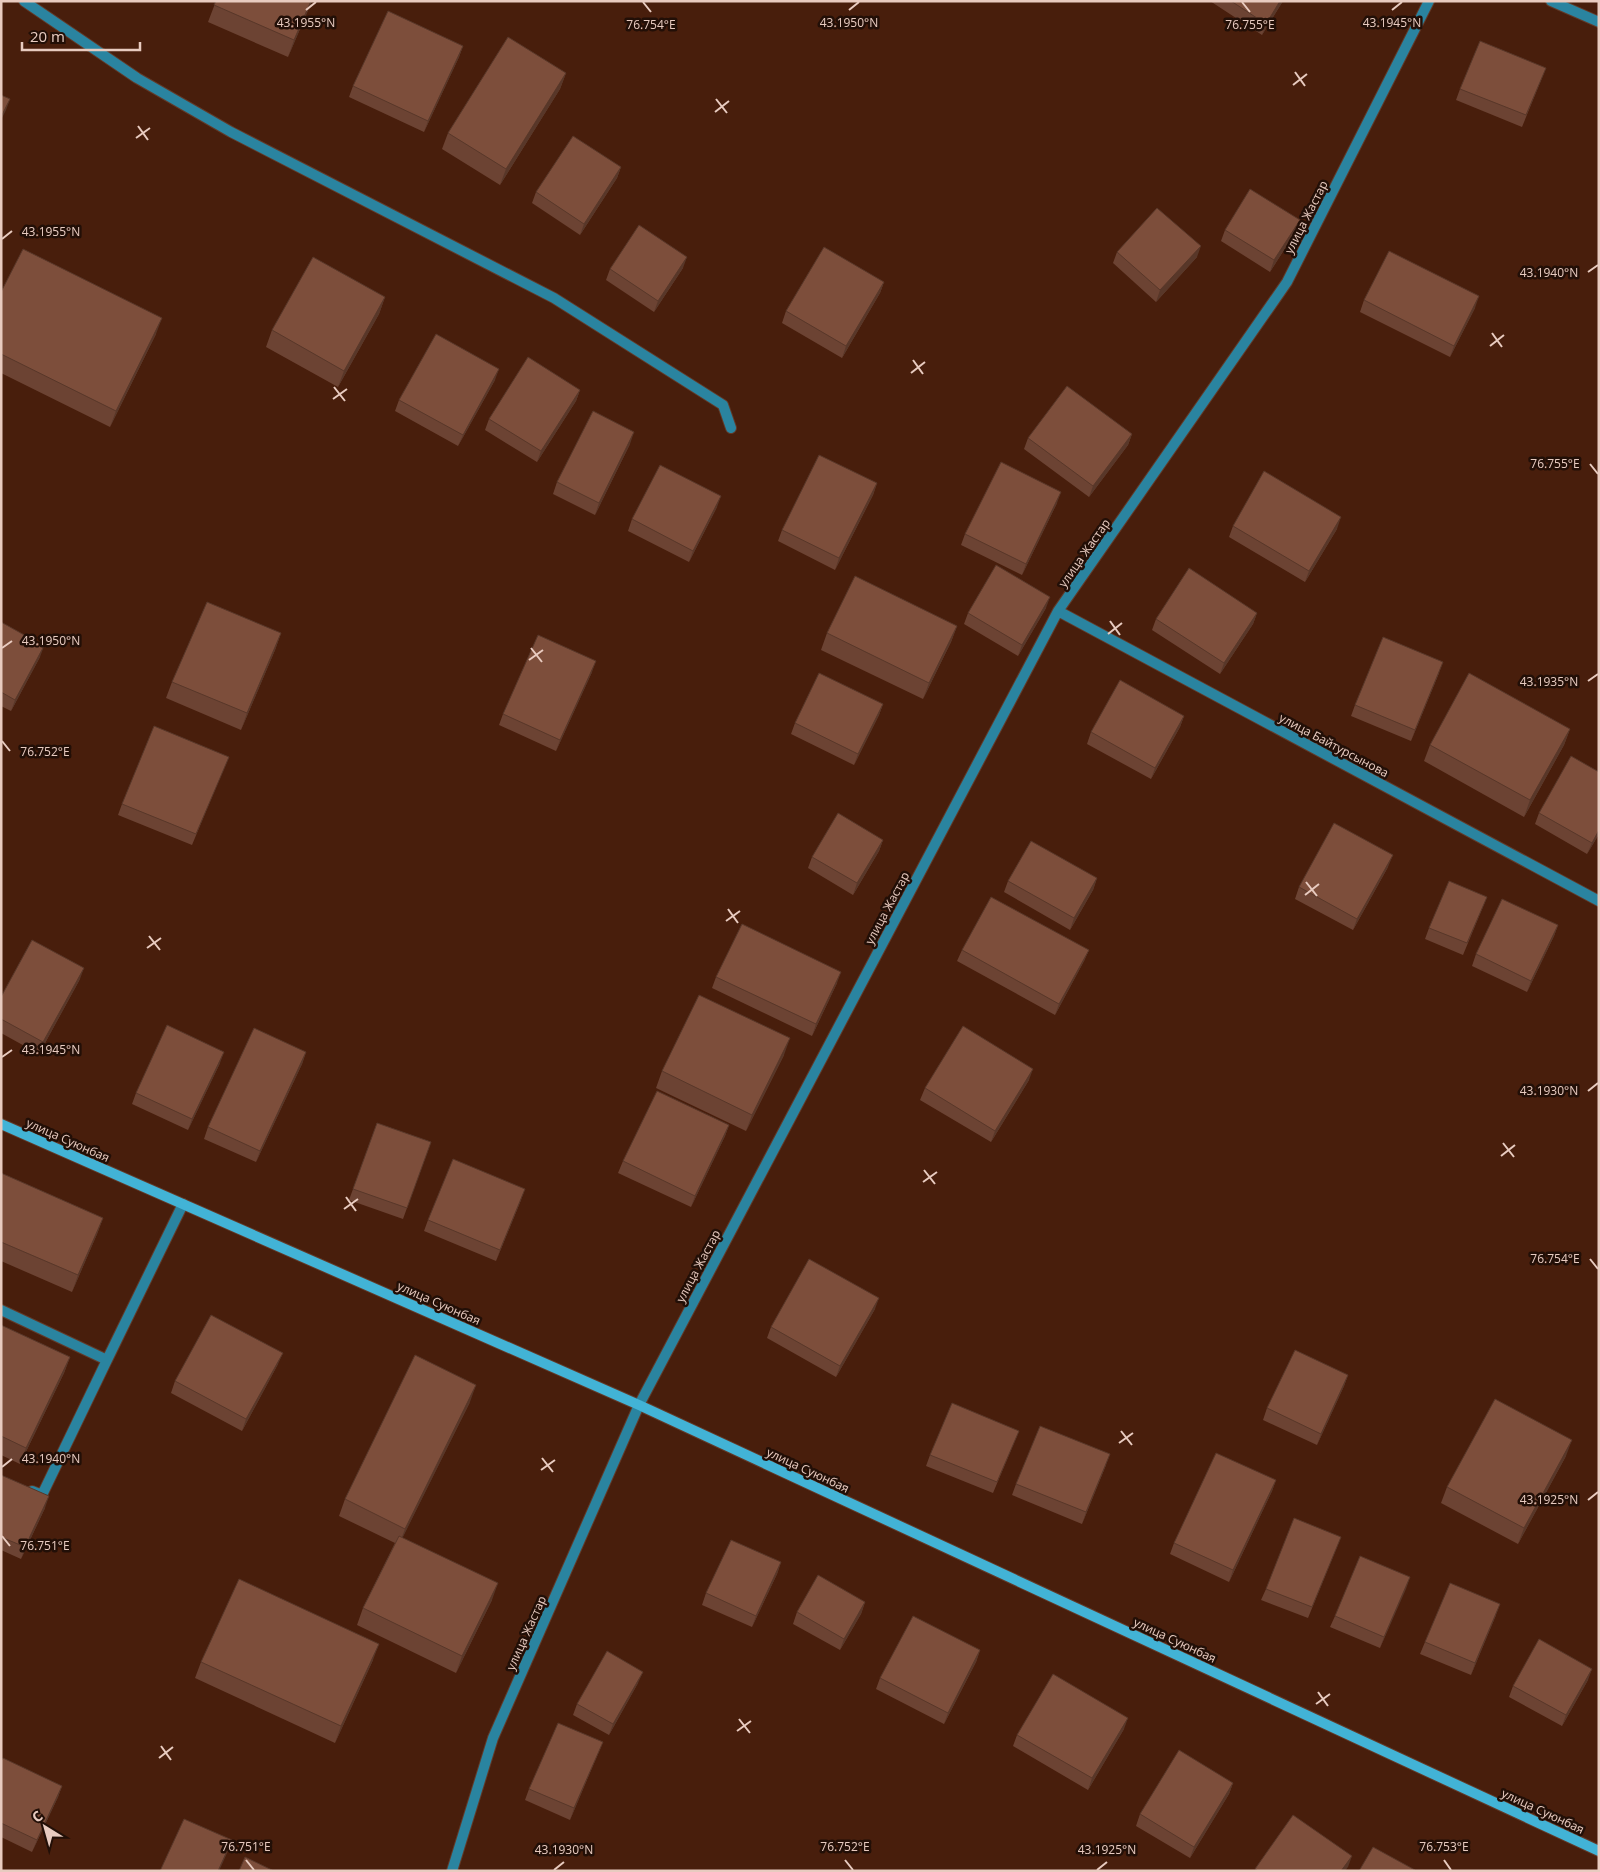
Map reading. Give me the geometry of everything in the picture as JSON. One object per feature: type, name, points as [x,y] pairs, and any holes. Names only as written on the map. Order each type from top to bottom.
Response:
[{"type":"main road","name":"улица Суюнбая","points":[[1,1124],[639,1405],[1599,1851]]},
{"type":"street","points":[[24,1],[137,78],[230,132],[554,298],[723,405],[731,428]]},
{"type":"street","name":"улица Жастар","points":[[452,1871],[493,1738],[639,1405],[1058,611],[1287,282],[1429,1]]},
{"type":"street","points":[[1551,1],[1599,22]]},
{"type":"street","name":"улица Байтурсынова","points":[[1058,611],[1599,901]]},
{"type":"street","points":[[26,1488],[42,1495],[183,1204]]},
{"type":"street","points":[[1,1310],[107,1360]]},
{"type":"building","points":[[216,1],[311,1],[294,40],[214,5]]},
{"type":"building","points":[[1231,1],[1280,1],[1266,24]]},
{"type":"building","points":[[388,11],[463,46],[428,121],[353,86]]},
{"type":"building","points":[[508,37],[566,73],[506,169],[448,133]]},
{"type":"building","points":[[1480,41],[1546,68],[1526,115],[1460,89]]},
{"type":"building","points":[[1,95],[10,99],[1,117]]},
{"type":"building","points":[[573,136],[621,167],[584,224],[536,192]]},
{"type":"building","points":[[1250,189],[1300,220],[1274,260],[1225,230]]},
{"type":"building","points":[[1157,208],[1201,246],[1160,290],[1117,252]]},
{"type":"building","points":[[639,225],[687,257],[658,301],[610,269]]},
{"type":"building","points":[[824,247],[884,282],[846,346],[786,311]]},
{"type":"building","points":[[23,249],[162,318],[116,411],[1,354],[1,292]]},
{"type":"building","points":[[1389,251],[1479,296],[1454,346],[1364,300]]},
{"type":"building","points":[[313,257],[385,297],[344,371],[272,330]]},
{"type":"building","points":[[436,334],[499,369],[463,435],[399,400]]},
{"type":"building","points":[[528,357],[580,390],[541,451],[489,419]]},
{"type":"building","points":[[1067,386],[1132,434],[1093,486],[1028,438]]},
{"type":"building","points":[[593,411],[634,432],[599,503],[557,482]]},
{"type":"building","points":[[819,455],[877,483],[839,558],[782,530]]},
{"type":"building","points":[[1001,462],[1061,492],[1026,564],[965,534]]},
{"type":"building","points":[[660,465],[721,496],[693,551],[632,519]]},
{"type":"building","points":[[1264,471],[1341,517],[1309,571],[1233,526]]},
{"type":"building","points":[[996,565],[1050,597],[1022,645],[968,613]]},
{"type":"building","points":[[1189,568],[1257,613],[1224,663],[1156,619]]},
{"type":"building","points":[[855,576],[957,626],[929,683],[827,633]]},
{"type":"building","points":[[207,602],[281,633],[247,713],[172,682]]},
{"type":"building","points":[[1,622],[44,646],[15,700],[1,692]]},
{"type":"building","points":[[538,635],[596,661],[560,740],[503,714]]},
{"type":"building","points":[[1383,637],[1443,662],[1415,730],[1355,705]]},
{"type":"building","points":[[819,673],[883,704],[858,754],[795,723]]},
{"type":"building","points":[[1469,673],[1570,729],[1530,800],[1430,745]]},
{"type":"building","points":[[1120,680],[1184,716],[1155,768],[1091,732]]},
{"type":"building","points":[[154,726],[229,757],[196,834],[122,804]]},
{"type":"building","points":[[1571,756],[1599,772],[1599,830],[1592,843],[1539,813]]},
{"type":"building","points":[[838,813],[883,840],[857,883],[812,857]]},
{"type":"building","points":[[1334,823],[1393,855],[1357,919],[1299,887]]},
{"type":"building","points":[[1031,841],[1097,878],[1074,918],[1008,881]]},
{"type":"building","points":[[1449,881],[1487,897],[1467,943],[1429,928]]},
{"type":"building","points":[[991,897],[1089,950],[1059,1004],[962,950]]},
{"type":"building","points":[[1502,899],[1558,925],[1531,981],[1476,954]]},
{"type":"building","points":[[742,924],[841,972],[816,1024],[716,977]]},
{"type":"building","points":[[32,940],[84,968],[43,1042],[1,1019],[1,997]]},
{"type":"building","points":[[699,995],[790,1038],[752,1115],[662,1071]]},
{"type":"building","points":[[167,1025],[224,1052],[192,1119],[136,1093]]},
{"type":"building","points":[[963,1026],[1033,1069],[995,1131],[925,1088]]},
{"type":"building","points":[[254,1028],[306,1052],[260,1151],[208,1127]]},
{"type":"building","points":[[657,1091],[729,1125],[695,1196],[623,1161]]},
{"type":"building","points":[[377,1123],[431,1142],[407,1208],[353,1189]]},
{"type":"building","points":[[453,1159],[525,1189],[500,1250],[428,1220]]},
{"type":"building","points":[[1,1173],[103,1218],[78,1275],[1,1242]]},
{"type":"building","points":[[809,1259],[879,1298],[840,1366],[771,1327]]},
{"type":"building","points":[[211,1315],[283,1353],[246,1419],[175,1381]]},
{"type":"building","points":[[1,1325],[70,1357],[26,1448],[1,1436]]},
{"type":"building","points":[[1295,1350],[1348,1375],[1321,1434],[1267,1408]]},
{"type":"building","points":[[415,1355],[476,1385],[405,1529],[345,1499]]},
{"type":"building","points":[[1495,1399],[1572,1440],[1524,1528],[1447,1487]]},
{"type":"building","points":[[952,1403],[1019,1431],[997,1482],[930,1455]]},
{"type":"building","points":[[1040,1426],[1110,1454],[1086,1512],[1016,1484]]},
{"type":"building","points":[[1216,1453],[1276,1480],[1233,1570],[1174,1543]]},
{"type":"building","points":[[1,1475],[49,1496],[25,1547],[1,1537]]},
{"type":"building","points":[[1294,1518],[1341,1537],[1312,1607],[1266,1589]]},
{"type":"building","points":[[399,1536],[498,1583],[462,1656],[363,1608]]},
{"type":"building","points":[[731,1540],[781,1562],[756,1616],[706,1593]]},
{"type":"building","points":[[1360,1556],[1410,1577],[1384,1637],[1335,1616]]},
{"type":"building","points":[[818,1575],[865,1602],[844,1639],[797,1612]]},
{"type":"building","points":[[239,1579],[379,1644],[341,1726],[201,1662]]},
{"type":"building","points":[[1450,1583],[1500,1604],[1475,1663],[1425,1642]]},
{"type":"building","points":[[913,1616],[980,1650],[948,1713],[880,1678]]},
{"type":"building","points":[[1539,1639],[1592,1669],[1566,1715],[1513,1686]]},
{"type":"building","points":[[607,1651],[643,1672],[613,1724],[577,1704]]},
{"type":"building","points":[[1053,1674],[1128,1718],[1092,1778],[1017,1735]]},
{"type":"building","points":[[558,1723],[603,1742],[574,1808],[529,1789]]},
{"type":"building","points":[[1179,1750],[1233,1783],[1194,1847],[1140,1814]]},
{"type":"building","points":[[3,1758],[62,1786],[37,1840],[1,1823],[1,1761]]},
{"type":"building","points":[[1293,1815],[1352,1856],[1341,1871],[1258,1871],[1255,1869]]},
{"type":"building","points":[[184,1819],[232,1840],[218,1871],[160,1871]]},
{"type":"building","points":[[1373,1847],[1415,1870],[1359,1871]]},
{"type":"building","points":[[245,1857],[274,1871],[239,1871]]}]
